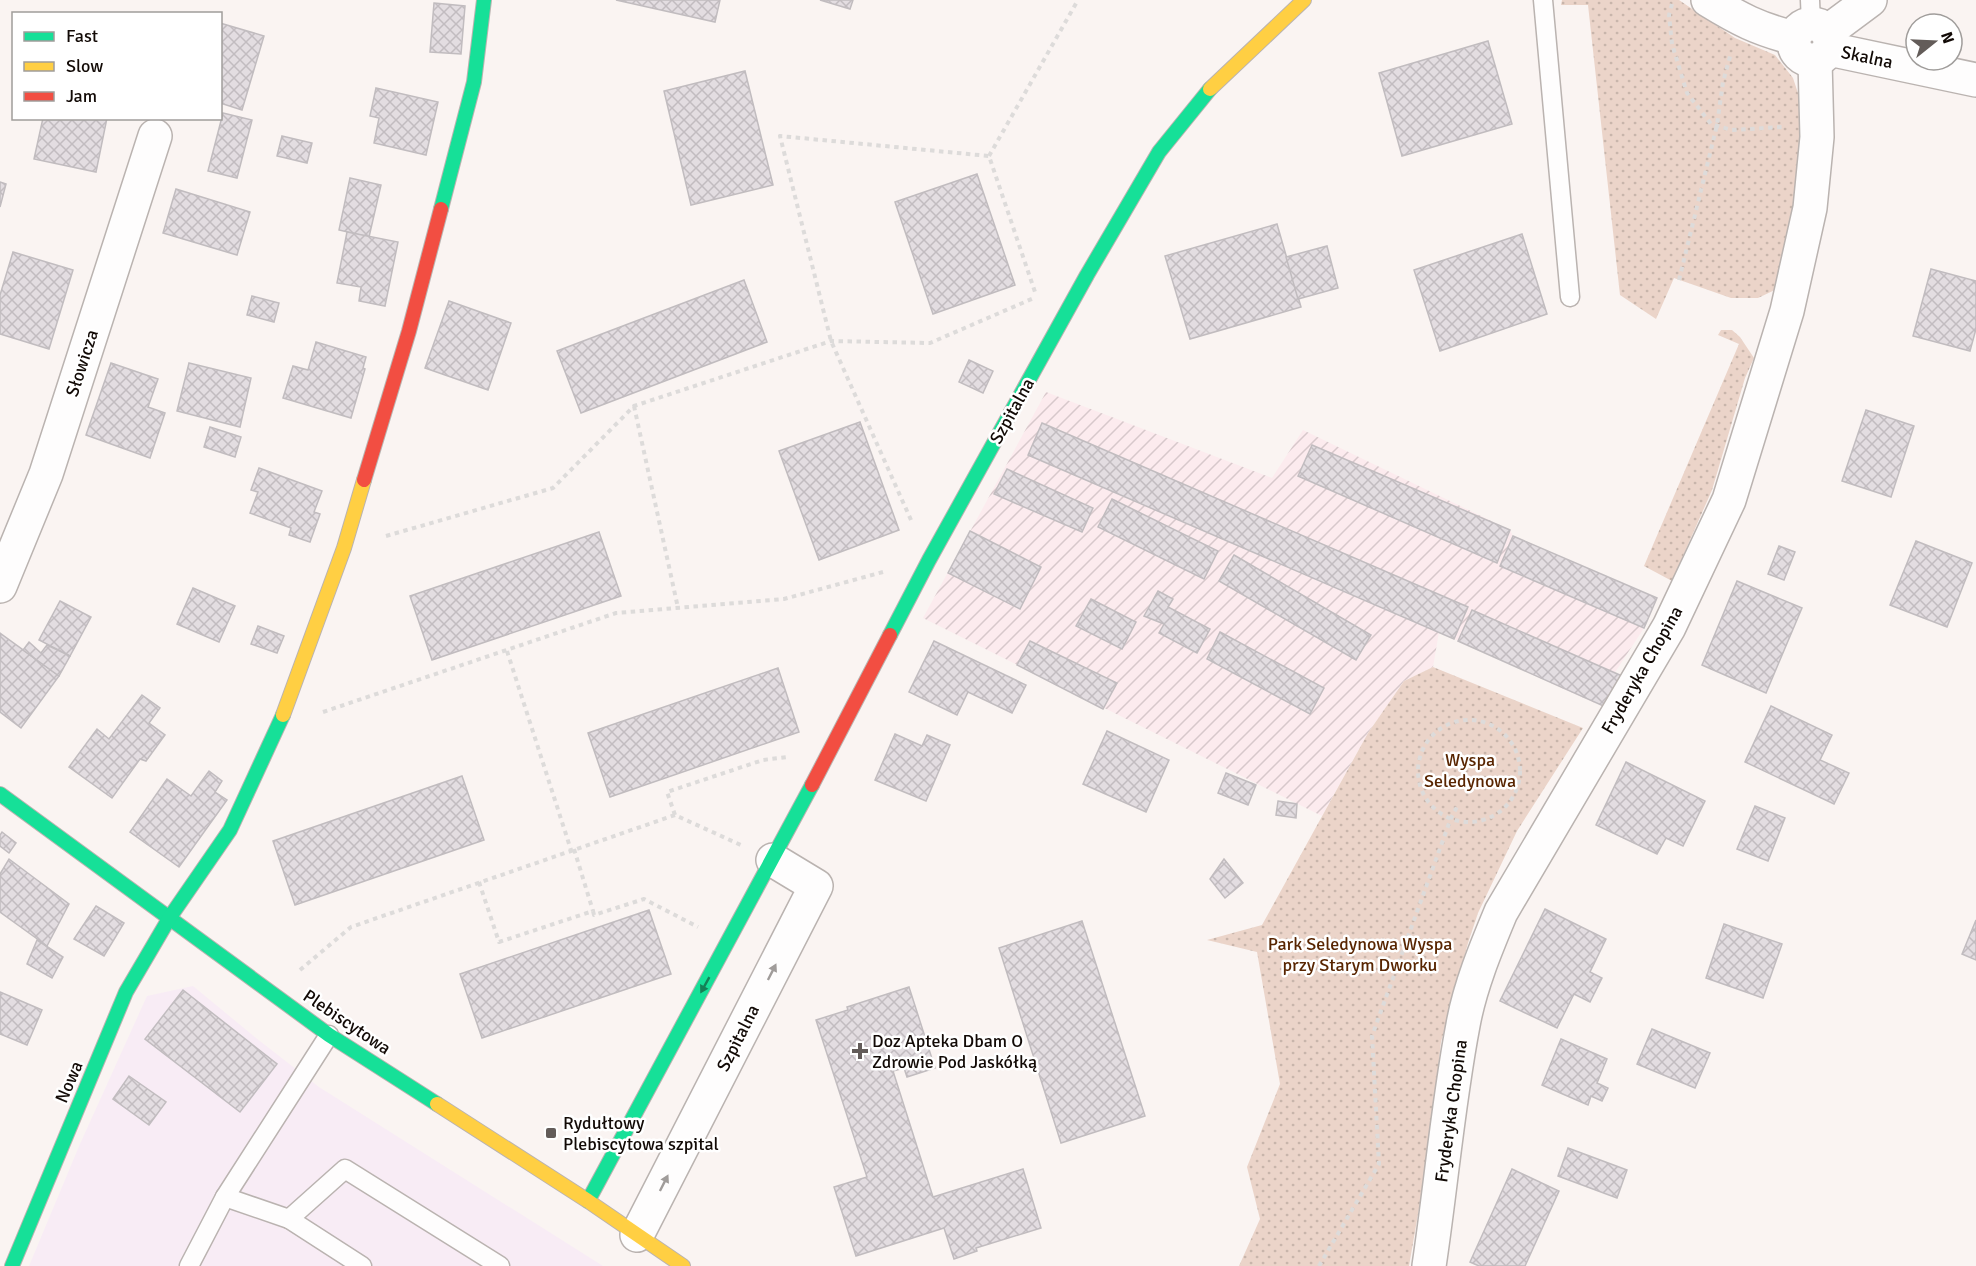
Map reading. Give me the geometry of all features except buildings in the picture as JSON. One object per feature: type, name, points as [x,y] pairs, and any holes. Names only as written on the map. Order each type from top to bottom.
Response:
[{"type":"street","name":"Nowa","points":[[12,1266],[126,992],[170,917],[230,830],[279,727],[344,548],[409,331],[474,82],[484,0]]},
{"type":"street","name":"Szpitalna","points":[[588,1201],[773,860],[929,560],[1087,275],[1159,152],[1210,89],[1304,0]]},
{"type":"street","points":[[1708,0],[1762,30],[1814,34],[1870,0]]},
{"type":"street","name":"Skalna","points":[[1814,34],[1976,80]]},
{"type":"street","name":"Fryderyka Chopina","points":[[1429,1266],[1463,1023],[1480,965],[1501,912],[1669,627],[1729,500],[1787,311],[1810,208],[1817,137],[1814,34]]},
{"type":"street","name":"Słowicza","points":[[0,586],[46,474],[155,136]]},
{"type":"street","name":"Plebiscytowa","points":[[0,794],[329,1035],[588,1201],[683,1266]]},
{"type":"street","name":"Szpitalna","points":[[637,1234],[816,886],[773,860]]},
{"type":"lane","points":[[1543,0],[1570,297]]},
{"type":"lane","points":[[189,1266],[225,1197],[329,1035]]},
{"type":"lane","points":[[290,1219],[345,1169],[500,1266]]},
{"type":"lane","points":[[225,1197],[290,1219],[362,1266]]},
{"type":"path","points":[[1036,297],[989,156],[1078,0]]},
{"type":"path","points":[[1673,0],[1669,15],[1672,44],[1687,93],[1711,124],[1732,130],[1792,127]]},
{"type":"path","points":[[1679,280],[1717,125],[1723,82],[1732,49]]},
{"type":"path","points":[[279,727],[616,614],[784,599],[929,560],[831,341],[780,136],[989,156]]},
{"type":"path","points":[[344,548],[553,488],[634,406],[831,341],[930,343],[1087,275]]},
{"type":"path","points":[[634,406],[678,608]]},
{"type":"path","points":[[507,651],[594,915],[644,899],[727,943]]},
{"type":"path","points":[[1457,721],[1482,722],[1499,730],[1512,744],[1520,768],[1517,786],[1505,807],[1491,817],[1474,822],[1456,821],[1451,818],[1441,814],[1428,801],[1420,786],[1418,768],[1422,751],[1431,736],[1445,726],[1457,721]]},
{"type":"path","points":[[675,815],[667,792],[763,760],[829,751]]},
{"type":"path","points":[[1319,1266],[1379,1164],[1371,1036],[1451,818],[1458,805]]},
{"type":"path","points":[[297,973],[351,927],[675,815],[773,860]]},
{"type":"path","points":[[479,882],[499,942],[593,911]]},
{"type":"shaded area","points":[[1046,392],[1272,478],[1303,430],[1510,530],[1513,536],[1657,598],[1644,628],[1595,703],[1439,632],[1433,667],[1404,681],[1368,733],[1322,816],[923,618]]},
{"type":"shaded area","points":[[193,986],[319,1087],[603,1266],[29,1266],[80,1144],[147,996]]},
{"type":"green space","points":[[1562,0],[1679,0],[1735,38],[1775,55],[1793,78],[1800,99],[1801,168],[1779,288],[1758,298],[1731,298],[1674,278],[1656,319],[1620,295],[1588,5],[1561,5]]},
{"type":"green space","points":[[1721,330],[1732,330],[1740,337],[1754,358],[1745,378],[1712,490],[1672,581],[1644,566],[1739,344],[1718,335]]},
{"type":"green space","name":"Park Seledynowa Wyspa przy Starym Dworku","points":[[1433,667],[1583,728],[1517,831],[1478,913],[1468,943],[1441,1042],[1427,1162],[1409,1266],[1239,1266],[1260,1219],[1247,1167],[1280,1084],[1257,952],[1207,940],[1262,925],[1368,733],[1404,681]]},
{"type":"traffic: fast","points":[[441,209],[474,82],[484,0]]},
{"type":"traffic: fast","points":[[890,635],[1087,275],[1159,152],[1210,89]]},
{"type":"traffic: fast","points":[[12,1266],[126,992],[170,917],[230,830],[283,715]]},
{"type":"traffic: fast","points":[[588,1201],[812,785]]},
{"type":"traffic: fast","points":[[0,794],[329,1035],[437,1104]]},
{"type":"traffic: slow","points":[[1210,89],[1304,0]]},
{"type":"traffic: slow","points":[[283,715],[344,548],[364,480]]},
{"type":"traffic: slow","points":[[437,1104],[588,1201],[683,1266]]},
{"type":"traffic: jam","points":[[364,480],[409,331],[441,209]]},
{"type":"traffic: jam","points":[[812,785],[890,635]]},
{"type":"place","name":"Doz Apteka Dbam O Zdrowie Pod Jaskółką","points":[[860,1051]]},
{"type":"place","name":"Rydułtowy Plebiscytowa szpital","points":[[551,1133]]},
{"type":"park label","name":"Wyspa Seledynowa","points":[[1470,770]]}]
